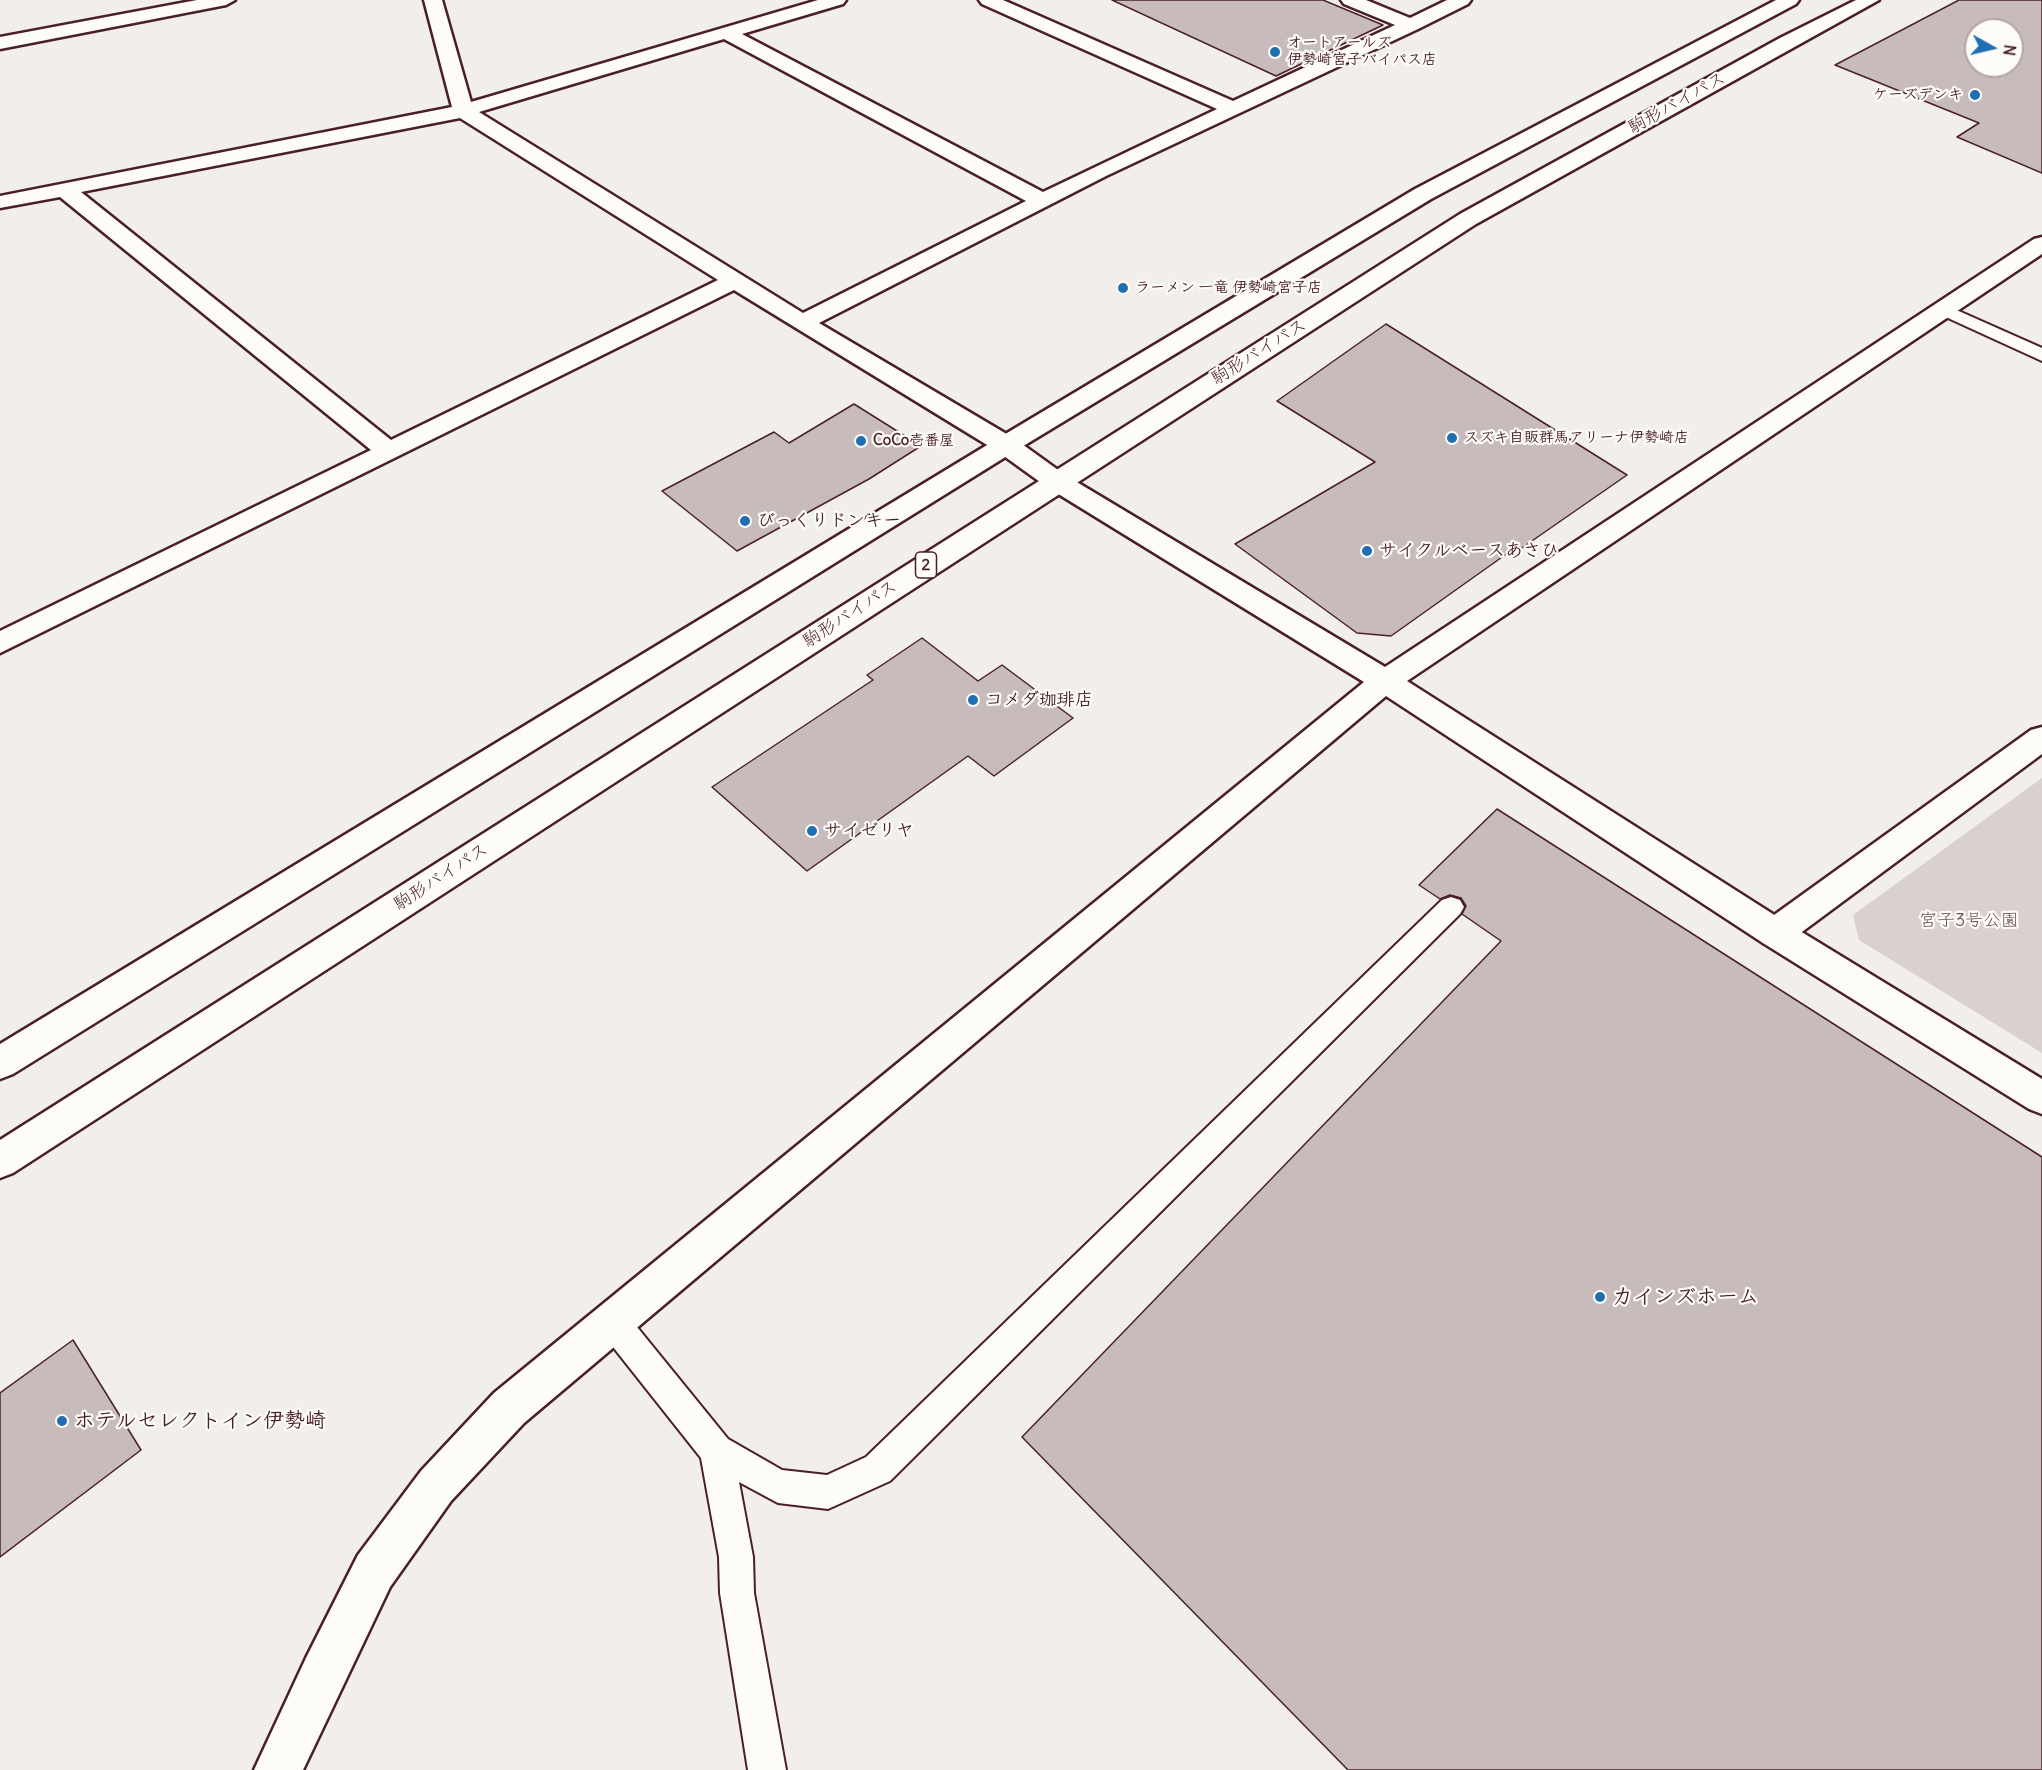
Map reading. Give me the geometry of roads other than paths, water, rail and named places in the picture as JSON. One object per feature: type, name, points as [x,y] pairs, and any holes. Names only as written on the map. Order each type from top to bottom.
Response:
[{"type":"street","points":[[0,43],[202,2],[226,0]]},
{"type":"street","points":[[433,0],[463,111],[737,280],[802,323],[1006,445],[1056,481],[1385,681],[1774,933],[2042,1098]]},
{"type":"street","points":[[0,202],[463,111],[837,0]]},
{"type":"street","points":[[988,0],[1233,109]]},
{"type":"street","points":[[1350,0],[1411,25]]},
{"type":"street","points":[[802,323],[1043,201],[1462,0]]},
{"type":"street","points":[[0,1063],[1006,445],[1423,194],[1790,0]]},
{"type":"street","name":"駒形バイパス","points":[[0,1161],[1056,481],[1468,219],[1787,42],[1870,0]]},
{"type":"street","points":[[726,33],[1043,201]]},
{"type":"street","points":[[64,189],[388,451]]},
{"type":"street","points":[[278,1770],[322,1674],[374,1572],[435,1486],[508,1408],[1385,681],[2042,244]]},
{"type":"street","points":[[1,642],[737,280]]},
{"type":"street","points":[[1774,933],[2042,738]]},
{"type":"lane","points":[[1943,309],[2042,355]]},
{"type":"lane","points":[[613,1322],[716,1452],[778,1486],[828,1492],[878,1469],[1451,907]]},
{"type":"lane","points":[[716,1452],[736,1557],[737,1593],[767,1770]]},
{"type":"place","name":"オートアールズ 伊勢崎宮子バイパス店","points":[[1275,52]]},
{"type":"place","name":"ケーズデンキ","points":[[1975,95]]},
{"type":"place","name":"ラーメン 一竜 伊勢崎宮子店","points":[[1123,288]]},
{"type":"place","name":"スズキ自販群馬アリーナ伊勢崎店","points":[[1452,438]]},
{"type":"place","name":"CoCo壱番屋","points":[[861,441]]},
{"type":"place","name":"びっくりドンキー","points":[[745,521]]},
{"type":"place","name":"サイクルベースあさひ","points":[[1367,551]]},
{"type":"place","name":"コメダ珈琲店","points":[[973,700]]},
{"type":"place","name":"サイゼリヤ","points":[[812,831]]},
{"type":"place","name":"カインズホーム","points":[[1600,1297]]},
{"type":"place","name":"ホテルセレクトイン伊勢崎","points":[[62,1421]]},
{"type":"park label","name":"宮子3号公園","points":[[1969,921]]}]
